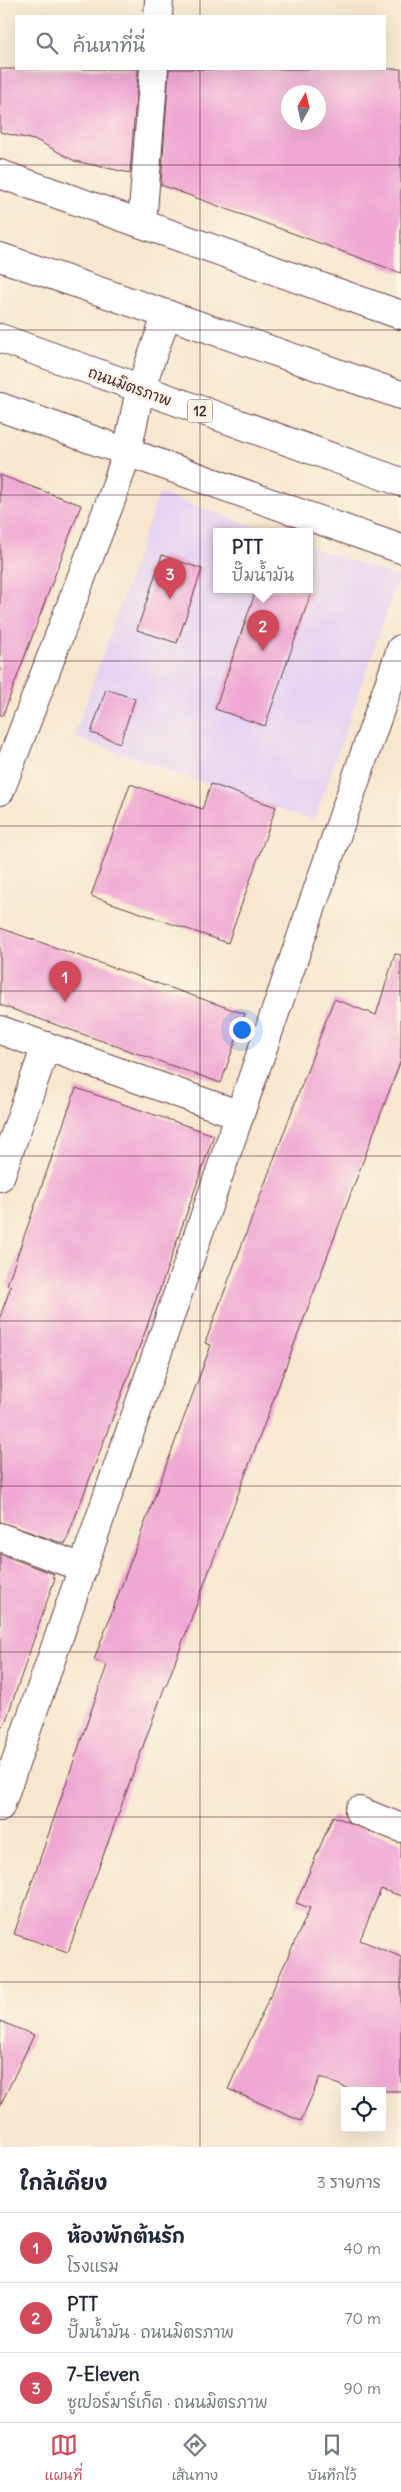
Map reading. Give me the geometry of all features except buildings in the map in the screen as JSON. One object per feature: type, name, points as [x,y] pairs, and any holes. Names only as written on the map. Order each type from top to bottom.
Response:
[{"type":"main road","points":[[158,15],[159,0]]},
{"type":"main road","points":[[142,224],[154,70]]},
{"type":"main road","points":[[0,174],[401,315]]},
{"type":"main road","points":[[0,256],[401,395]]},
{"type":"main road","points":[[0,791],[128,452],[140,390],[167,314]]},
{"type":"main road","name":"ถนนมิตรภาพ","points":[[0,338],[140,390],[401,482]]},
{"type":"main road","points":[[0,407],[401,549]]},
{"type":"main road","points":[[0,1807],[8,1758],[83,1568],[401,649]]},
{"type":"main road","points":[[0,1030],[240,1115]]},
{"type":"main road","points":[[0,1177],[46,1046]]},
{"type":"main road","points":[[0,1537],[83,1568]]},
{"type":"main road","points":[[359,1812],[401,1828]]},
{"type":"shaded area","points":[[159,493],[259,528],[213,528],[213,593],[313,593],[313,547],[399,577],[314,821],[74,737]]},
{"type":"place","name":"7-Eleven","points":[[170,599]]},
{"type":"place","name":"PTT","points":[[263,651]]},
{"type":"place","name":"ห้องพักต้นรัก","points":[[65,1002]]}]
